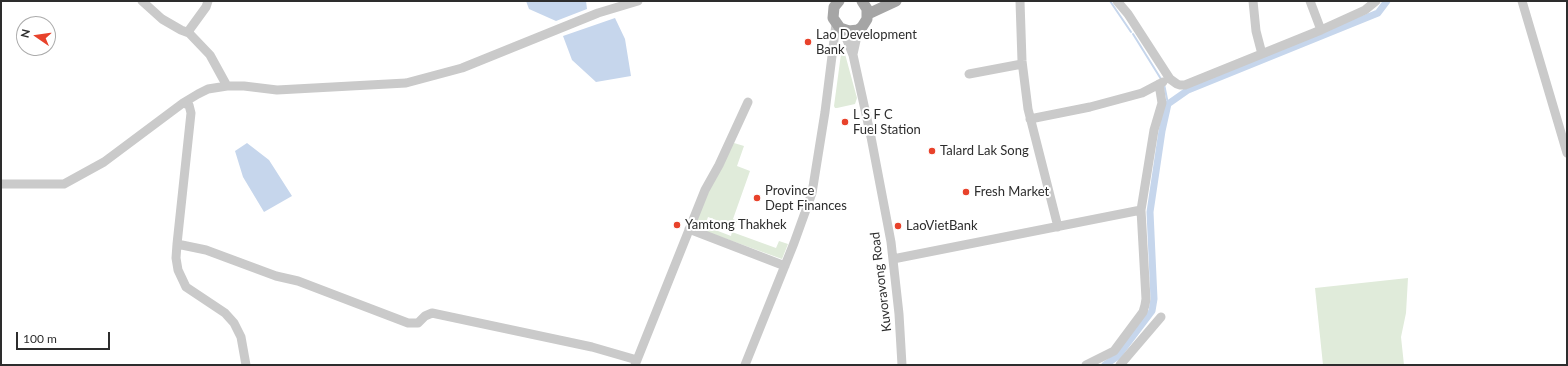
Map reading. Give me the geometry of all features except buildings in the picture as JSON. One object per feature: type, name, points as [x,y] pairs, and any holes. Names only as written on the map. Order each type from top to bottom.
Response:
[{"type":"main road","points":[[836,3],[833,12],[838,26],[849,31],[858,30],[865,23],[868,14],[862,1]]},
{"type":"main road","points":[[868,14],[896,1]]},
{"type":"street","points":[[142,1],[162,19],[181,30],[190,33],[210,55],[227,86]]},
{"type":"street","points":[[190,33],[190,29],[206,7],[208,1]]},
{"type":"street","points":[[1,184],[64,184],[104,162],[183,103],[202,91],[227,86],[244,86],[276,90],[406,83],[462,68],[598,13],[638,1]]},
{"type":"street","points":[[1020,1],[1022,64],[1030,119],[1058,227]]},
{"type":"street","points":[[1116,1],[1128,14],[1170,79],[1177,84],[1185,85],[1321,30],[1365,10],[1376,1]]},
{"type":"street","points":[[1252,1],[1256,31],[1262,54]]},
{"type":"street","points":[[1310,1],[1321,30]]},
{"type":"street","points":[[1522,1],[1567,153]]},
{"type":"street","points":[[838,26],[847,40],[853,55]]},
{"type":"street","points":[[745,365],[785,266],[812,193],[838,26]]},
{"type":"street","points":[[853,55],[857,36],[862,27]]},
{"type":"street","name":"Kuvoravong Road","points":[[853,55],[871,137],[891,242],[899,314],[902,365]]},
{"type":"street","points":[[969,74],[1022,64]]},
{"type":"street","points":[[1030,119],[1090,107],[1142,93],[1170,79]]},
{"type":"street","points":[[1086,365],[1114,351],[1143,312],[1145,305],[1141,210],[1154,130],[1162,103],[1159,84]]},
{"type":"street","points":[[177,244],[215,253],[276,276],[298,281],[408,323],[418,323],[424,316],[432,313],[592,347],[636,363],[705,190],[719,165],[748,102]]},
{"type":"street","points":[[183,103],[189,105],[191,113],[177,244],[177,264],[186,287],[225,313],[234,323],[241,337],[246,365]]},
{"type":"street","points":[[893,259],[1141,210]]},
{"type":"street","points":[[690,229],[785,266]]},
{"type":"street","points":[[1120,365],[1161,317]]},
{"type":"green space","points":[[842,53],[845,54],[857,98],[855,104],[835,108],[834,106]]},
{"type":"green space","points":[[734,143],[744,146],[737,166],[750,171],[733,219],[737,221],[735,227],[708,217],[705,226],[731,236],[732,232],[776,248],[779,241],[788,244],[782,259],[696,228],[695,226],[707,191]]},
{"type":"green space","points":[[1408,278],[1406,313],[1401,337],[1404,365],[1323,365],[1315,288]]},
{"type":"water","points":[[526,1],[586,1],[587,9],[556,21],[529,9]]},
{"type":"water","points":[[615,18],[625,39],[631,76],[596,82],[572,60],[563,36]]},
{"type":"water","points":[[247,143],[269,160],[292,196],[264,212],[243,177],[235,151]]},
{"type":"waterway","points":[[1110,1],[1131,32]]},
{"type":"waterway","points":[[1105,365],[1118,356],[1152,311],[1154,299],[1150,212],[1162,131],[1168,104],[1188,90],[1378,13],[1387,1]]},
{"type":"waterway","points":[[1133,34],[1161,79]]},
{"type":"waterway","points":[[1164,84],[1168,104]]},
{"type":"place","name":"Lao Development Bank","points":[[808,42]]},
{"type":"place","name":"L S F C Fuel Station","points":[[845,122]]},
{"type":"place","name":"Talard Lak Song","points":[[932,151]]},
{"type":"place","name":"Fresh Market","points":[[966,192]]},
{"type":"place","name":"Province Dept Finances","points":[[757,198]]},
{"type":"place","name":"Yamtong Thakhek","points":[[677,225]]},
{"type":"place","name":"LaoVietBank","points":[[898,226]]}]
